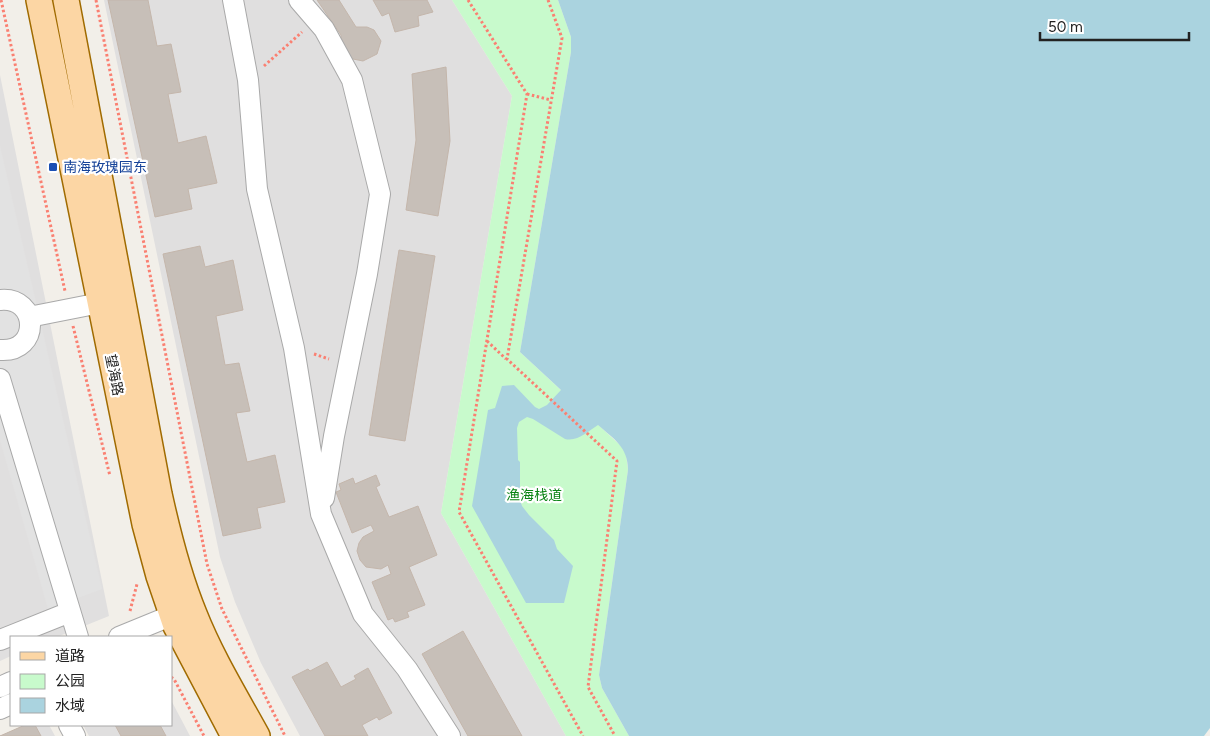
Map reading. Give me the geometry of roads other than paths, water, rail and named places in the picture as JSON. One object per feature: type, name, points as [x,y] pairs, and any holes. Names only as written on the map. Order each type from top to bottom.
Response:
[{"type":"main road","name":"望海路","points":[[39,0],[145,524],[158,576],[183,624],[234,736]]},
{"type":"main road","name":"望海路","points":[[66,0],[159,494],[173,553],[183,624],[216,661],[257,736]]},
{"type":"street","points":[[233,0],[248,80],[258,189],[294,348],[321,514],[363,614],[407,669],[450,736]]},
{"type":"street","points":[[299,0],[324,29],[352,80],[380,194],[367,274],[321,514]]},
{"type":"street","points":[[0,300],[20,305],[29,317],[30,326],[28,335],[23,343],[16,348],[0,350]]},
{"type":"street","points":[[29,317],[100,302]]},
{"type":"street","points":[[0,379],[78,636]]},
{"type":"street","points":[[0,640],[70,612]]},
{"type":"street","points":[[124,636],[183,624]]},
{"type":"water","points":[[558,0],[1210,0],[1210,728],[1204,736],[629,736],[602,688],[599,675],[628,470],[626,455],[623,449],[615,439],[598,425],[583,435],[570,440],[565,439],[533,419],[527,417],[519,422],[517,428],[518,460],[520,462],[520,500],[529,515],[554,540],[557,549],[573,566],[564,603],[526,603],[472,506],[488,410],[495,408],[502,386],[514,385],[539,409],[547,405],[561,390],[520,352],[571,52],[571,37]]},
{"type":"place","name":"南海玫瑰园东","points":[[53,167]]},
{"type":"park label","name":"渔海栈道","points":[[534,495]]}]
